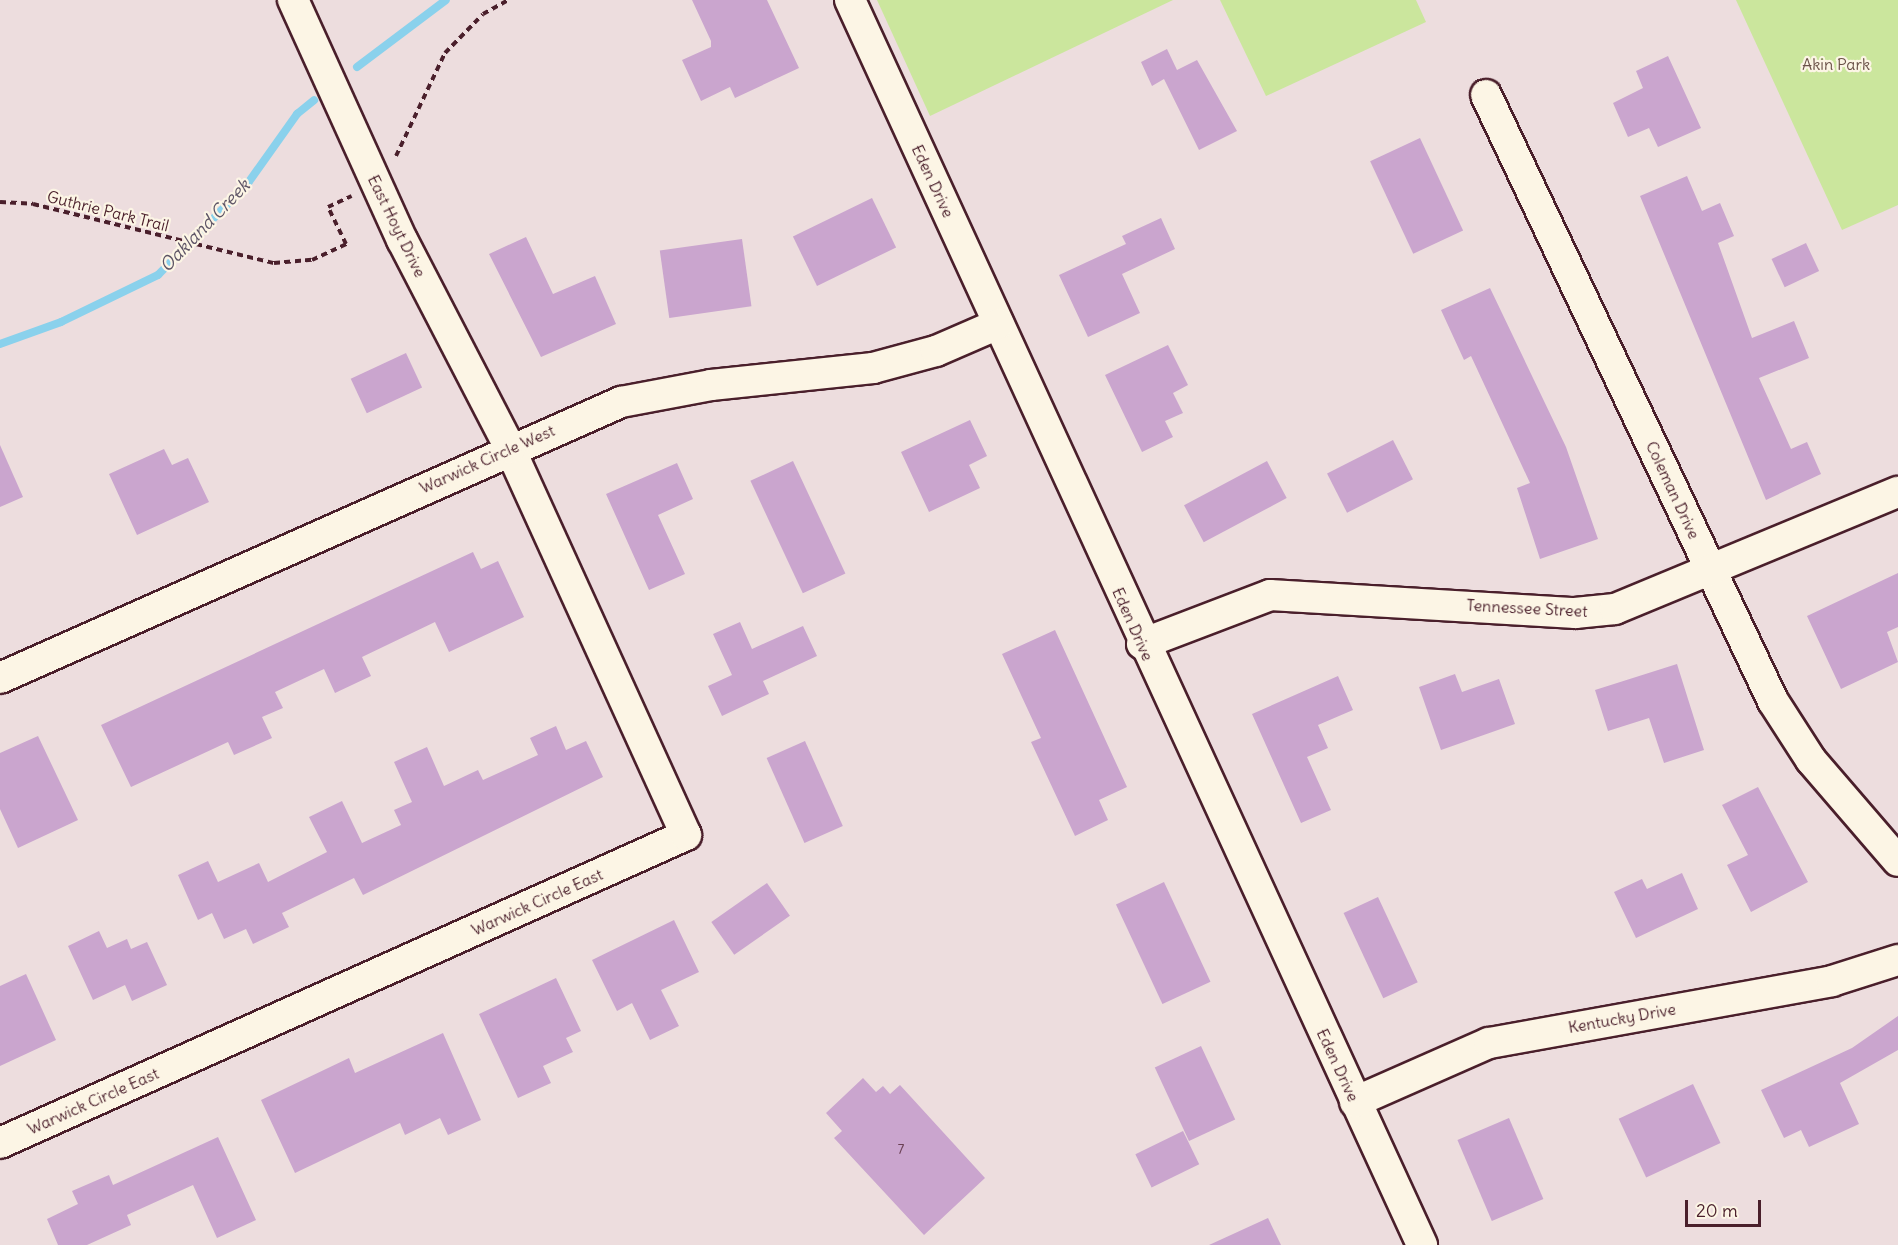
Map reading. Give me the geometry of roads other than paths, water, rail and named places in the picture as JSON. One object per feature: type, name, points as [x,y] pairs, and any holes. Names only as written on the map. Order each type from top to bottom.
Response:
[{"type":"street","name":"East Hoyt Drive","points":[[293,0],[402,240],[510,448]]},
{"type":"street","name":"Eden Drive","points":[[850,0],[1142,644],[1422,1245]]},
{"type":"street","name":"Coleman Drive","points":[[1486,95],[1785,723],[1898,861]]},
{"type":"street","name":"Warwick Circle West","points":[[0,678],[510,448],[629,400],[711,385],[873,368],[936,351],[998,324]]},
{"type":"street","name":"Warwick Circle East","points":[[0,1143],[686,835],[510,448]]},
{"type":"street","name":"Tennessee Street","points":[[1142,644],[1270,595],[1589,612],[1628,605],[1712,573],[1898,492]]},
{"type":"street","name":"Kentucky Drive","points":[[1355,1102],[1490,1043],[1832,981],[1898,960]]},
{"type":"waterway","name":"Oakland Creek","points":[[357,67],[446,0]]},
{"type":"waterway","name":"Oakland Creek","points":[[0,344],[61,322],[158,275],[248,183],[297,114],[314,100]]},
{"type":"park label","name":"Akin Park","points":[[1836,64]]}]
